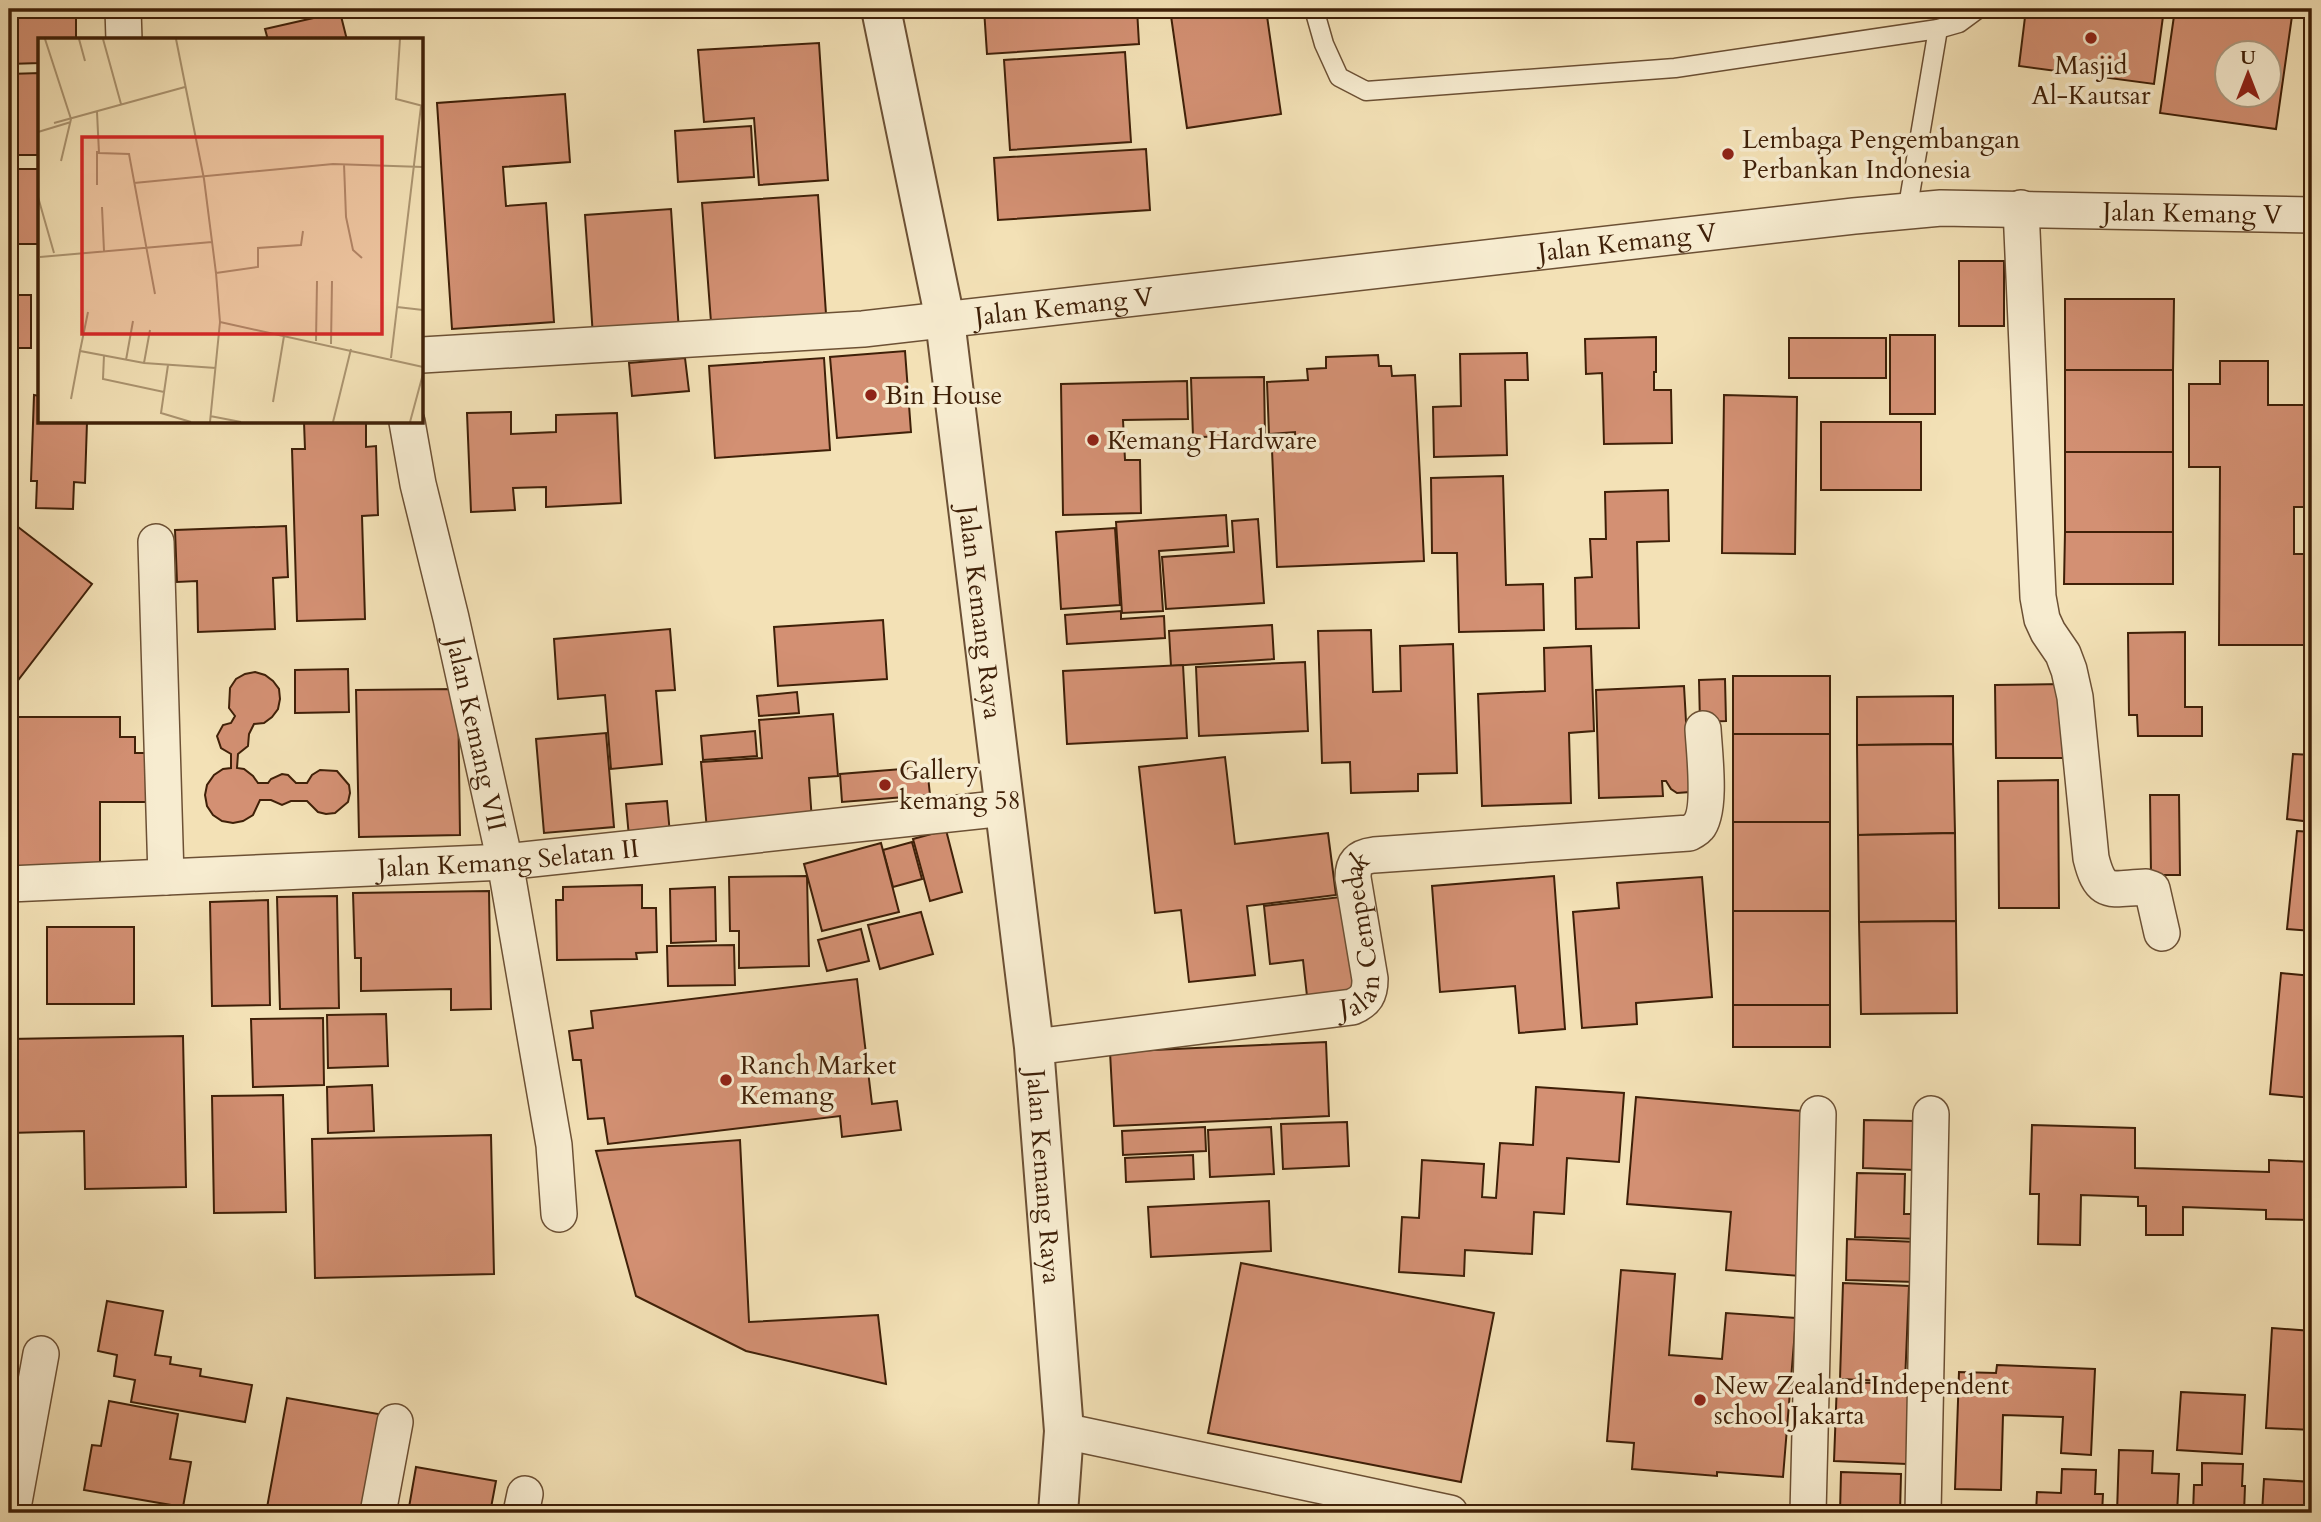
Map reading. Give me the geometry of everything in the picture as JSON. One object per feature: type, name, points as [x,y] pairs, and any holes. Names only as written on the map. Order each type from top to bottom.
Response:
[{"type":"street","points":[[113,9],[113,38]]},
{"type":"street","points":[[123,9],[124,38]]},
{"type":"street","name":"Jalan Kemang Raya","points":[[881,9],[945,320],[1006,808],[1034,1046],[1064,1431],[1058,1513]]},
{"type":"street","name":"Jalan Kemang V","points":[[945,320],[1941,208],[2312,215]]},
{"type":"street","points":[[2021,208],[2038,597],[2042,619],[2063,653],[2075,697],[2091,858],[2095,874],[2099,883],[2106,887],[2152,889],[2162,933]]},
{"type":"street","points":[[424,355],[863,329],[945,320]]},
{"type":"street","name":"Jalan Kemang VII","points":[[407,424],[426,520],[452,618],[505,862],[554,1145],[559,1214]]},
{"type":"street","points":[[156,542],[166,877]]},
{"type":"street","name":"Jalan Cempedak","points":[[1034,1046],[1360,1004],[1368,995],[1370,979],[1353,878],[1353,866],[1357,860],[1367,856],[1689,833],[1698,828],[1705,804],[1703,729]]},
{"type":"street","name":"Jalan Kemang Selatan II","points":[[9,884],[505,862],[1006,808]]},
{"type":"street","points":[[1808,1513],[1818,1114]]},
{"type":"street","points":[[1923,1513],[1931,1114]]},
{"type":"street","points":[[12,1513],[41,1354]]},
{"type":"street","points":[[378,1513],[396,1422]]},
{"type":"street","points":[[1064,1431],[1450,1513]]},
{"type":"lane","points":[[1314,9],[1324,44],[1339,77],[1366,91],[1675,68],[1938,29],[1959,23],[1978,9]]},
{"type":"lane","points":[[1907,212],[1938,29]]},
{"type":"building","points":[[9,9],[76,9],[76,38],[38,38],[38,63],[9,64]]},
{"type":"building","points":[[984,9],[1137,9],[1139,44],[987,54]]},
{"type":"building","points":[[1170,9],[1266,9],[1281,114],[1187,128]]},
{"type":"building","points":[[1568,9],[1621,9],[1621,11],[1569,17]]},
{"type":"building","name":"Masjid Al-Kautsar","points":[[2026,9],[2164,9],[2154,84],[2019,66]]},
{"type":"building","points":[[2175,9],[2293,9],[2282,87],[2282,38],[2212,38],[2212,108],[2279,108],[2276,129],[2160,113]]},
{"type":"building","points":[[340,12],[346,38],[267,38],[265,29]]},
{"type":"building","points":[[819,43],[828,180],[759,185],[754,118],[704,122],[698,50]]},
{"type":"building","points":[[1125,52],[1131,142],[1010,150],[1004,60]]},
{"type":"building","points":[[38,73],[38,155],[9,155],[9,74]]},
{"type":"building","points":[[565,94],[570,162],[503,167],[506,206],[546,203],[554,322],[452,329],[437,103]]},
{"type":"building","points":[[751,126],[754,177],[678,182],[675,131]]},
{"type":"building","points":[[1146,149],[1150,210],[998,220],[994,158]]},
{"type":"building","points":[[9,169],[38,169],[38,244],[9,244]]},
{"type":"building","points":[[818,195],[826,314],[711,322],[702,203]]},
{"type":"building","points":[[671,209],[679,332],[593,337],[585,215]]},
{"type":"building","points":[[1959,261],[2004,261],[2004,326],[1959,326]]},
{"type":"building","points":[[9,295],[31,295],[31,348],[9,348]]},
{"type":"building","points":[[2065,299],[2174,299],[2173,370],[2065,370]]},
{"type":"building","points":[[1890,335],[1935,335],[1935,414],[1890,414]]},
{"type":"building","points":[[1656,337],[1654,390],[1671,390],[1672,443],[1604,444],[1602,373],[1586,374],[1585,339]]},
{"type":"building","points":[[1789,338],[1886,338],[1886,378],[1789,378]]},
{"type":"building","name":"Bin House","points":[[905,351],[911,432],[837,438],[830,357]]},
{"type":"building","points":[[1527,353],[1528,380],[1505,380],[1507,455],[1434,457],[1433,407],[1461,406],[1460,354]]},
{"type":"building","points":[[1378,355],[1379,366],[1391,366],[1392,376],[1415,375],[1424,561],[1277,567],[1272,450],[1296,449],[1295,432],[1269,434],[1267,382],[1308,380],[1307,369],[1326,368],[1326,357]]},
{"type":"building","points":[[685,358],[689,391],[632,396],[629,363]]},
{"type":"building","points":[[824,358],[830,450],[715,458],[709,366]]},
{"type":"building","points":[[2220,361],[2268,361],[2268,405],[2312,405],[2312,507],[2294,507],[2294,554],[2312,554],[2312,645],[2219,645],[2220,467],[2189,467],[2189,384],[2220,384]]},
{"type":"building","points":[[2065,370],[2173,370],[2173,452],[2065,452]]},
{"type":"building","points":[[1264,377],[1265,436],[1193,437],[1191,378]]},
{"type":"building","name":"Kemang Hardware","points":[[1187,381],[1188,419],[1123,420],[1125,460],[1140,460],[1141,513],[1063,515],[1061,384]]},
{"type":"building","points":[[34,395],[38,396],[38,424],[87,424],[85,483],[74,482],[73,509],[36,508],[37,481],[31,481]]},
{"type":"building","points":[[1724,395],[1797,397],[1795,554],[1722,553]]},
{"type":"building","points":[[511,412],[511,434],[556,432],[556,415],[617,413],[621,503],[546,507],[546,487],[513,488],[515,510],[471,512],[467,413]]},
{"type":"building","points":[[1821,422],[1921,422],[1921,490],[1821,490]]},
{"type":"building","points":[[304,424],[366,424],[366,447],[376,446],[378,515],[362,516],[365,619],[297,621],[292,449],[305,449]]},
{"type":"building","points":[[2065,452],[2173,452],[2173,532],[2065,532]]},
{"type":"building","points":[[1503,476],[1506,585],[1543,584],[1544,630],[1459,632],[1457,553],[1432,553],[1431,478]]},
{"type":"building","points":[[1668,490],[1669,541],[1637,542],[1639,628],[1576,629],[1575,578],[1592,577],[1590,539],[1606,539],[1605,492]]},
{"type":"building","points":[[1226,515],[1228,546],[1159,551],[1163,611],[1122,613],[1116,522]]},
{"type":"building","points":[[1258,519],[1264,603],[1166,609],[1162,557],[1234,552],[1232,521]]},
{"type":"building","points":[[9,520],[92,584],[9,692]]},
{"type":"building","points":[[286,526],[288,577],[273,578],[275,629],[198,632],[197,581],[177,582],[175,530]]},
{"type":"building","points":[[1115,528],[1120,605],[1061,609],[1056,532]]},
{"type":"building","points":[[2065,532],[2173,532],[2173,584],[2064,584]]},
{"type":"building","points":[[1121,611],[1121,619],[1164,616],[1165,638],[1067,644],[1065,615]]},
{"type":"building","points":[[883,620],[887,679],[778,686],[774,627]]},
{"type":"building","points":[[1272,625],[1274,659],[1171,666],[1169,631]]},
{"type":"building","points":[[670,629],[675,690],[656,691],[662,764],[611,769],[605,695],[558,699],[554,639]]},
{"type":"building","points":[[1371,630],[1373,692],[1401,691],[1400,646],[1453,644],[1457,773],[1418,774],[1418,791],[1351,793],[1350,762],[1322,763],[1318,631]]},
{"type":"building","points":[[2185,632],[2185,707],[2202,707],[2202,736],[2138,736],[2137,715],[2129,715],[2128,633]]},
{"type":"building","points":[[1591,646],[1594,731],[1569,733],[1571,803],[1482,806],[1478,694],[1545,691],[1544,648]]},
{"type":"building","points":[[1305,662],[1308,731],[1199,736],[1196,667]]},
{"type":"building","points":[[1183,665],[1187,738],[1067,744],[1063,671]]},
{"type":"building","points":[[348,669],[349,712],[295,713],[295,670]]},
{"type":"building","points":[[255,672],[273,681],[279,689],[280,699],[278,709],[272,717],[264,723],[254,724],[249,734],[248,746],[238,754],[237,768],[244,769],[258,783],[268,783],[282,774],[288,775],[296,783],[307,783],[312,775],[320,770],[337,771],[349,785],[350,793],[348,802],[335,813],[318,812],[307,801],[291,801],[282,805],[271,800],[260,800],[253,815],[233,823],[222,821],[213,815],[207,806],[207,785],[214,775],[223,769],[231,768],[231,754],[221,748],[217,736],[223,725],[231,723],[235,716],[229,708],[230,688],[236,679]]},
{"type":"building","points":[[1733,676],[1830,676],[1830,734],[1733,734]]},
{"type":"building","points":[[1725,679],[1726,721],[1700,722],[1699,680]]},
{"type":"building","points":[[2063,684],[2063,758],[1996,758],[1995,685]]},
{"type":"building","points":[[1684,686],[1690,792],[1677,793],[1666,781],[1662,781],[1663,796],[1599,798],[1596,690]]},
{"type":"building","points":[[458,689],[460,835],[359,837],[356,690]]},
{"type":"building","points":[[797,692],[799,713],[759,716],[757,696]]},
{"type":"building","points":[[1953,696],[1953,744],[1857,745],[1857,697]]},
{"type":"building","points":[[833,714],[838,776],[809,778],[812,821],[707,830],[701,762],[762,758],[759,720]]},
{"type":"building","points":[[13,717],[120,717],[120,737],[135,737],[135,753],[153,753],[153,802],[100,802],[100,866],[9,866],[9,744],[13,744]]},
{"type":"building","points":[[755,731],[757,756],[703,760],[701,736]]},
{"type":"building","points":[[606,733],[614,827],[544,833],[536,739]]},
{"type":"building","points":[[1733,734],[1830,734],[1830,822],[1733,822]]},
{"type":"building","points":[[1953,744],[1955,833],[1858,835],[1857,745]]},
{"type":"building","points":[[2293,754],[2312,755],[2312,822],[2287,819]]},
{"type":"building","points":[[1225,757],[1235,844],[1328,833],[1336,895],[1247,906],[1255,975],[1189,982],[1181,910],[1155,913],[1139,767]]},
{"type":"building","name":"Gallery kemang 58","points":[[927,767],[930,795],[842,802],[840,774]]},
{"type":"building","points":[[2058,780],[2059,908],[1999,908],[1998,781]]},
{"type":"building","points":[[2150,795],[2179,795],[2180,875],[2151,875]]},
{"type":"building","points":[[667,801],[670,834],[629,837],[626,804]]},
{"type":"building","points":[[1733,822],[1830,822],[1830,911],[1733,911]]},
{"type":"building","points":[[946,830],[962,892],[930,901],[913,839]]},
{"type":"building","points":[[2297,831],[2312,832],[2312,931],[2287,929]]},
{"type":"building","points":[[1955,833],[1956,921],[1859,922],[1858,835]]},
{"type":"building","points":[[912,842],[922,879],[893,887],[883,850]]},
{"type":"building","points":[[881,843],[899,912],[822,931],[804,864]]},
{"type":"building","points":[[807,876],[809,966],[739,968],[739,931],[730,931],[729,877]]},
{"type":"building","points":[[1554,876],[1565,1029],[1519,1033],[1515,986],[1440,992],[1432,886]]},
{"type":"building","points":[[1702,877],[1712,997],[1636,1003],[1637,1024],[1582,1028],[1573,912],[1619,908],[1617,883]]},
{"type":"building","points":[[642,885],[642,908],[656,908],[657,952],[636,953],[637,959],[557,960],[556,900],[563,900],[563,887]]},
{"type":"building","points":[[715,887],[716,941],[671,943],[670,889]]},
{"type":"building","points":[[489,891],[491,1009],[451,1010],[451,989],[361,991],[361,958],[355,958],[353,893]]},
{"type":"building","points":[[337,896],[339,1008],[280,1009],[277,897]]},
{"type":"building","points":[[1349,896],[1360,990],[1307,996],[1303,960],[1270,964],[1264,906]]},
{"type":"building","points":[[268,900],[270,1005],[212,1006],[210,902]]},
{"type":"building","points":[[1733,911],[1830,911],[1830,1005],[1733,1005]]},
{"type":"building","points":[[921,912],[933,954],[880,969],[868,925]]},
{"type":"building","points":[[1956,921],[1957,1013],[1861,1014],[1859,922]]},
{"type":"building","points":[[47,927],[134,927],[134,1004],[47,1004]]},
{"type":"building","points":[[861,929],[869,961],[827,971],[818,940]]},
{"type":"building","points":[[734,945],[735,985],[668,986],[667,946]]},
{"type":"building","points":[[2281,973],[2312,976],[2312,1098],[2270,1094]]},
{"type":"building","name":"Ranch Market Kemang","points":[[857,979],[872,1104],[897,1101],[901,1130],[842,1137],[840,1116],[608,1144],[604,1118],[588,1119],[581,1060],[573,1060],[569,1031],[593,1028],[591,1011]]},
{"type":"building","points":[[1733,1005],[1830,1005],[1830,1047],[1733,1047]]},
{"type":"building","points":[[386,1014],[388,1066],[328,1068],[327,1015]]},
{"type":"building","points":[[323,1018],[324,1085],[253,1087],[251,1019]]},
{"type":"building","points":[[183,1036],[186,1187],[85,1189],[84,1131],[9,1133],[9,1039]]},
{"type":"building","points":[[1326,1042],[1329,1116],[1114,1126],[1110,1052]]},
{"type":"building","points":[[372,1085],[374,1131],[328,1133],[327,1087]]},
{"type":"building","points":[[1536,1087],[1624,1093],[1619,1162],[1567,1158],[1564,1214],[1534,1212],[1532,1254],[1465,1250],[1464,1276],[1399,1272],[1402,1217],[1419,1218],[1422,1160],[1484,1164],[1482,1197],[1496,1198],[1500,1143],[1533,1145]]},
{"type":"building","points":[[283,1095],[286,1212],[214,1213],[212,1096]]},
{"type":"building","points":[[1636,1097],[1814,1112],[1800,1276],[1726,1270],[1731,1212],[1627,1204]]},
{"type":"building","points":[[1864,1120],[1916,1121],[1915,1170],[1863,1168]]},
{"type":"building","points":[[1347,1122],[1349,1166],[1283,1169],[1281,1124]]},
{"type":"building","points":[[2032,1125],[2135,1128],[2135,1168],[2269,1172],[2269,1160],[2312,1162],[2312,1220],[2266,1219],[2266,1210],[2183,1207],[2183,1235],[2146,1235],[2146,1206],[2138,1206],[2138,1197],[2081,1195],[2080,1245],[2038,1244],[2039,1194],[2030,1194]]},
{"type":"building","points":[[1205,1127],[1206,1151],[1123,1155],[1122,1131]]},
{"type":"building","points":[[1271,1127],[1274,1174],[1210,1177],[1208,1130]]},
{"type":"building","points":[[491,1135],[494,1274],[315,1278],[312,1139]]},
{"type":"building","points":[[740,1140],[749,1322],[878,1315],[886,1384],[746,1351],[636,1296],[596,1151]]},
{"type":"building","points":[[1193,1155],[1194,1179],[1126,1182],[1125,1158]]},
{"type":"building","points":[[1857,1173],[1905,1174],[1904,1214],[1922,1214],[1921,1239],[1855,1237]]},
{"type":"building","points":[[1269,1201],[1271,1251],[1151,1257],[1148,1207]]},
{"type":"building","points":[[1847,1239],[1917,1242],[1916,1282],[1846,1280]]},
{"type":"building","points":[[1241,1263],[1494,1313],[1461,1482],[1208,1433]]},
{"type":"building","name":"New Zealand Independent school Jakarta","points":[[1621,1270],[1675,1274],[1669,1355],[1722,1359],[1726,1313],[1796,1318],[1783,1477],[1717,1472],[1717,1476],[1632,1469],[1634,1443],[1607,1441]]},
{"type":"building","points":[[1843,1283],[1909,1286],[1905,1382],[1840,1379]]},
{"type":"building","points":[[107,1301],[163,1311],[155,1355],[171,1357],[170,1364],[201,1369],[200,1376],[252,1385],[245,1422],[131,1402],[135,1380],[114,1376],[117,1355],[98,1351]]},
{"type":"building","points":[[2272,1328],[2312,1331],[2312,1430],[2266,1428]]},
{"type":"building","points":[[1997,1365],[2095,1369],[2091,1455],[2061,1453],[2063,1417],[2003,1415],[2001,1490],[1955,1489],[1959,1372],[1996,1373]]},
{"type":"building","points":[[1837,1382],[1910,1384],[1907,1464],[1834,1461]]},
{"type":"building","points":[[2181,1392],[2245,1395],[2242,1454],[2177,1450]]},
{"type":"building","points":[[287,1398],[384,1415],[367,1513],[266,1513]]},
{"type":"building","points":[[109,1401],[178,1414],[170,1459],[191,1462],[183,1507],[84,1490],[92,1445],[101,1446]]},
{"type":"building","points":[[2119,1450],[2153,1451],[2152,1473],[2179,1474],[2177,1513],[2117,1513]]},
{"type":"building","points":[[2202,1463],[2243,1464],[2244,1513],[2193,1513],[2194,1485],[2202,1485]]},
{"type":"building","points":[[416,1467],[496,1481],[490,1513],[408,1513]]},
{"type":"building","points":[[2062,1469],[2096,1470],[2095,1494],[2103,1494],[2102,1513],[2036,1513],[2037,1492],[2061,1493]]},
{"type":"building","points":[[1841,1472],[1901,1474],[1900,1513],[1840,1513]]},
{"type":"building","points":[[2264,1479],[2312,1482],[2312,1513],[2262,1513]]},
{"type":"building","points":[[1216,1505],[1290,1513],[1215,1513]]},
{"type":"place","name":"Masjid Al-Kautsar","points":[[2091,38]]},
{"type":"place","name":"Lembaga Pengembangan Perbankan Indonesia","points":[[1728,154]]},
{"type":"place","name":"Bin House","points":[[871,395]]},
{"type":"place","name":"Kemang Hardware","points":[[1093,440]]},
{"type":"place","name":"Gallery kemang 58","points":[[885,785]]},
{"type":"place","name":"Ranch Market Kemang","points":[[726,1080]]},
{"type":"place","name":"New Zealand Independent school Jakarta","points":[[1700,1400]]}]
